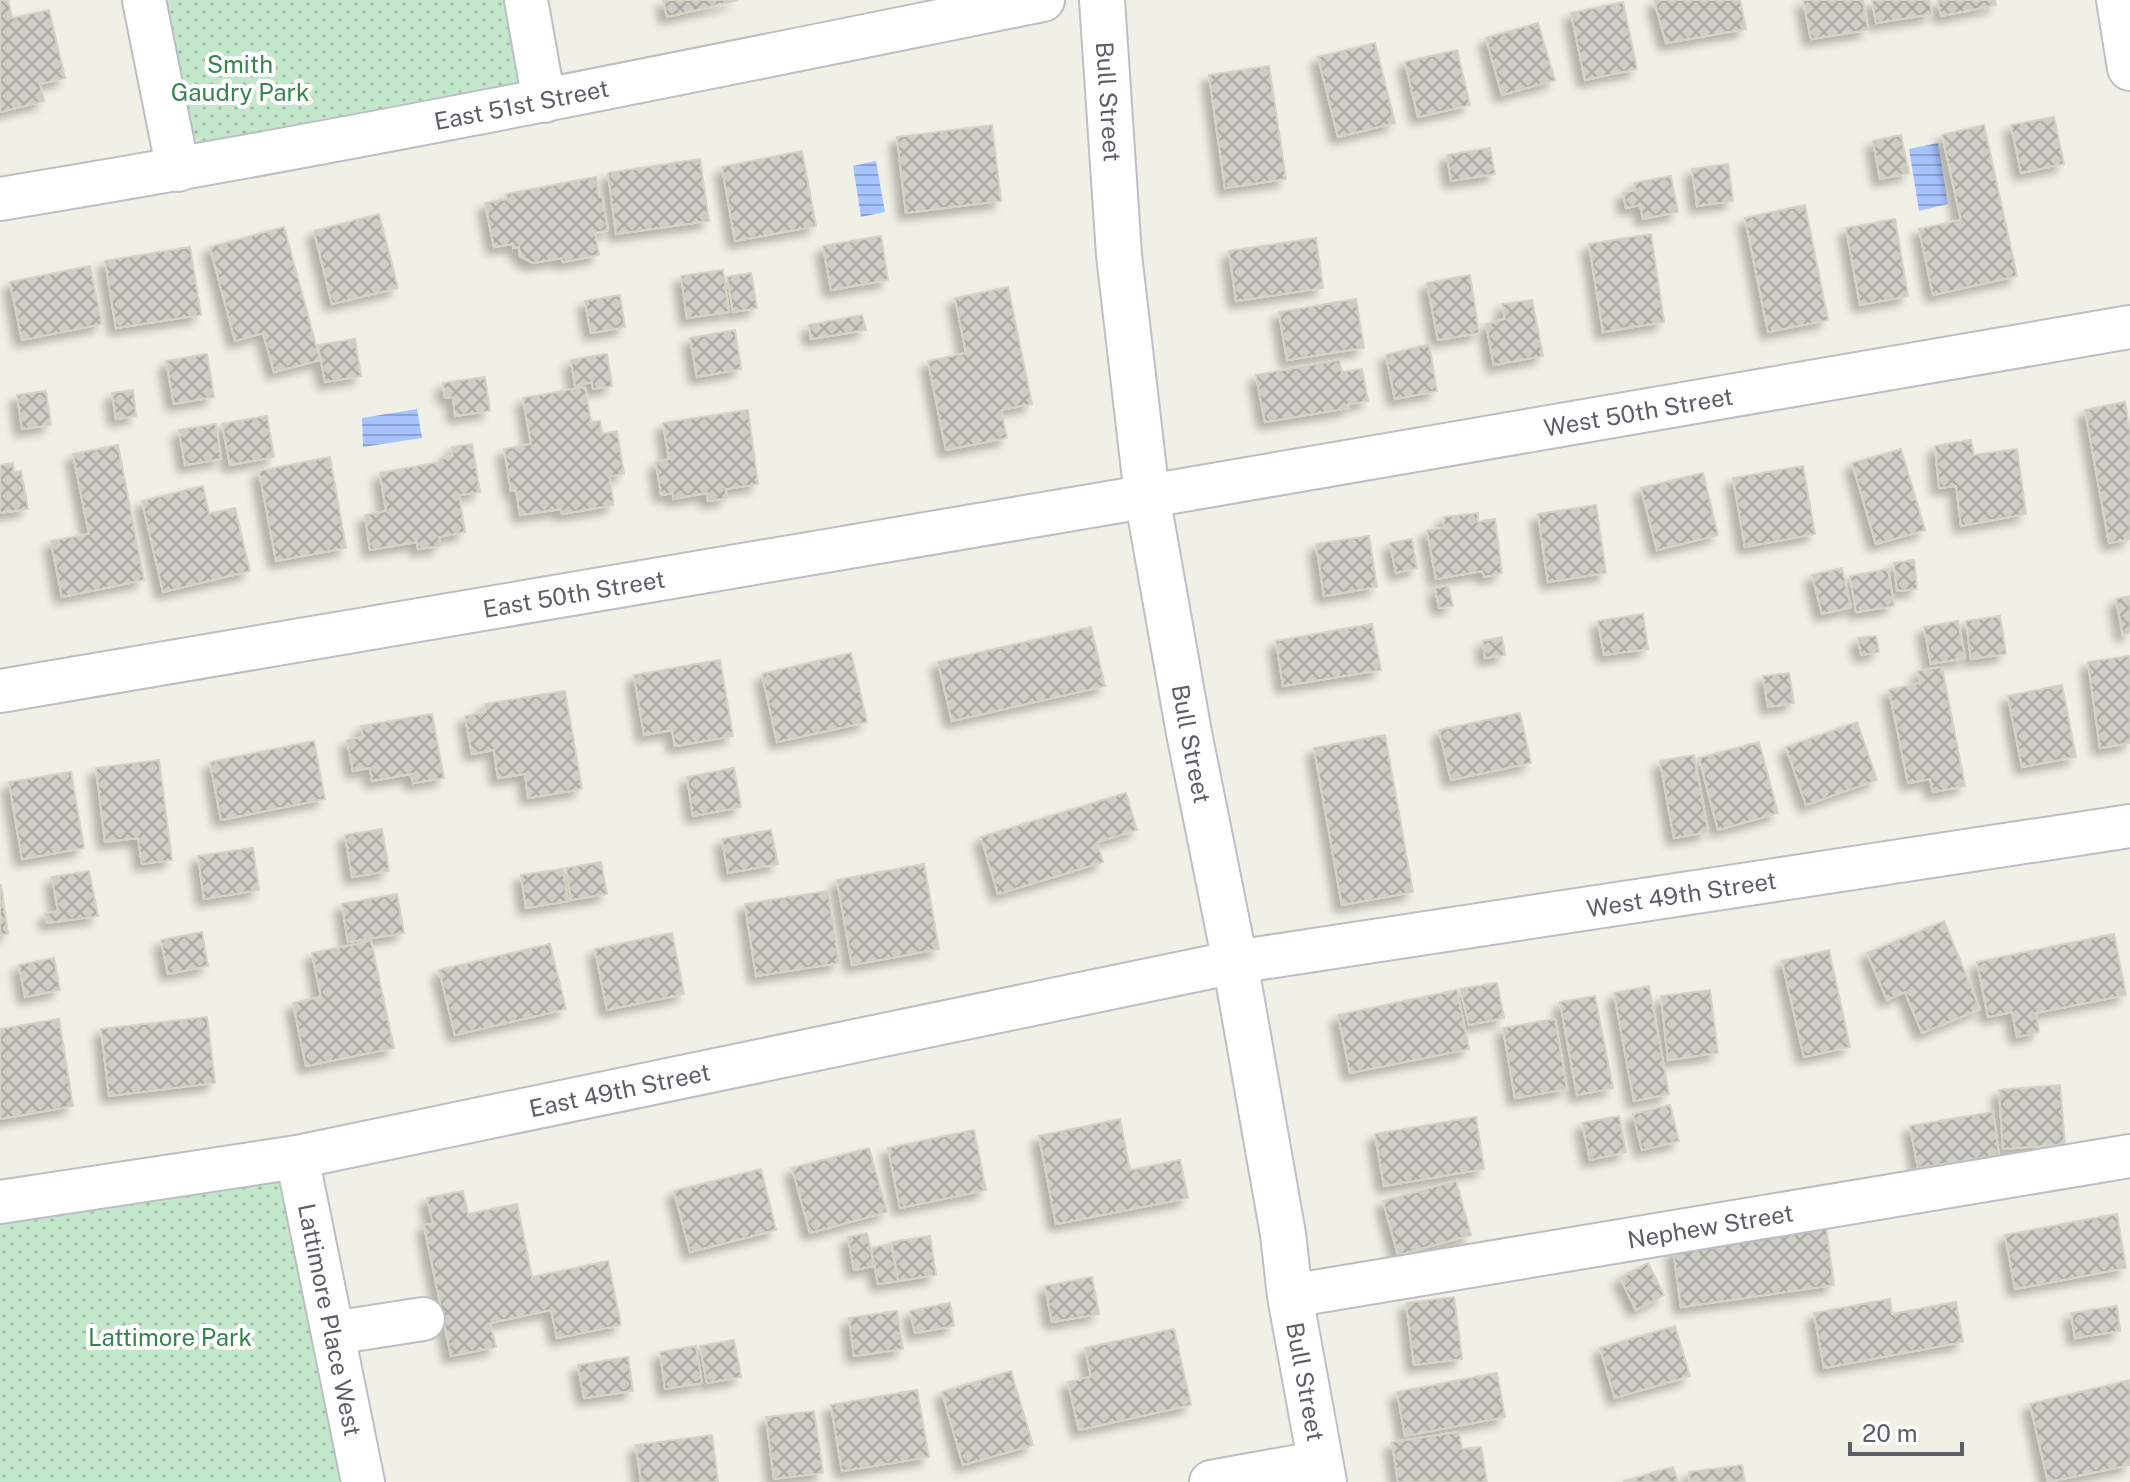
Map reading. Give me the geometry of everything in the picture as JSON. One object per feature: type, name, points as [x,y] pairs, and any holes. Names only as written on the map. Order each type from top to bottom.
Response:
[{"type":"street","points":[[144,0],[178,170]]},
{"type":"street","points":[[526,0],[544,101]]},
{"type":"street","name":"East 51st Street","points":[[0,199],[178,170],[544,101],[1043,0]]},
{"type":"street","name":"Bull Street","points":[[1102,0],[1119,255],[1147,496],[1189,733],[1235,962],[1322,1472]]},
{"type":"street","points":[[2119,0],[2130,68]]},
{"type":"street","name":"West 50th Street","points":[[1147,496],[2130,327]]},
{"type":"street","name":"East 50th Street","points":[[0,691],[1147,496]]},
{"type":"street","name":"West 49th Street","points":[[1235,962],[2130,826]]},
{"type":"street","name":"East 49th Street","points":[[0,1202],[297,1157],[1235,962]]},
{"type":"street","name":"Nephew Street","points":[[1290,1296],[2130,1156]]},
{"type":"street","name":"Lattimore Place West","points":[[297,1157],[363,1482]]},
{"type":"street","points":[[333,1333],[423,1319]]},
{"type":"street","points":[[1211,1482],[1322,1472]]},
{"type":"green space","name":"Smith Gaudry Park","points":[[144,0],[526,0],[544,101],[178,170]]},
{"type":"green space","name":"Lattimore Park","points":[[286,1174],[347,1482],[0,1482],[0,1218]]},
{"type":"water","points":[[1938,143],[1948,204],[1919,211],[1909,149]]},
{"type":"water","points":[[876,161],[885,212],[861,217],[853,166]]},
{"type":"water","points":[[417,409],[422,438],[363,447],[362,418]]},
{"type":"building","points":[[0,0],[8,0],[12,18],[49,10],[65,78],[40,84],[44,101],[0,112]]},
{"type":"building","points":[[663,0],[738,0],[667,17]]},
{"type":"building","points":[[1654,0],[1740,0],[1746,29],[1666,43]]},
{"type":"building","points":[[1803,0],[1863,0],[1868,30],[1811,39]]},
{"type":"building","points":[[1872,0],[1929,0],[1932,14],[1876,23]]},
{"type":"building","points":[[1938,0],[1995,0],[1996,5],[1941,16]]},
{"type":"building","points":[[1623,2],[1637,69],[1585,80],[1571,13]]},
{"type":"building","points":[[1538,23],[1555,80],[1502,95],[1486,38]]},
{"type":"building","points":[[1375,43],[1395,123],[1338,137],[1318,57]]},
{"type":"building","points":[[1457,50],[1470,105],[1418,117],[1405,62]]},
{"type":"building","points":[[1269,66],[1286,179],[1225,188],[1209,75]]},
{"type":"building","points":[[2054,117],[2064,164],[2021,173],[2011,125]]},
{"type":"building","points":[[992,125],[1001,201],[906,213],[897,137]]},
{"type":"building","points":[[1984,125],[2017,276],[1933,295],[1919,229],[1961,220],[1942,135]]},
{"type":"building","points":[[1901,135],[1909,173],[1880,179],[1873,141]]},
{"type":"building","points":[[1490,148],[1495,174],[1451,181],[1447,155]]},
{"type":"building","points":[[802,151],[816,226],[735,241],[722,167]]},
{"type":"building","points":[[700,159],[709,221],[616,234],[608,173]]},
{"type":"building","points":[[1728,164],[1733,201],[1697,206],[1692,169]]},
{"type":"building","points":[[1671,176],[1678,212],[1643,219],[1640,205],[1626,208],[1623,193],[1636,190],[1634,183]]},
{"type":"building","points":[[596,177],[608,230],[595,233],[599,255],[563,262],[562,258],[533,263],[520,256],[519,247],[513,248],[513,244],[494,247],[485,203],[507,199],[506,194]]},
{"type":"building","points":[[1805,205],[1828,320],[1768,332],[1745,218]]},
{"type":"building","points":[[379,214],[398,288],[332,304],[314,231]]},
{"type":"building","points":[[1895,219],[1908,296],[1860,305],[1846,228]]},
{"type":"building","points":[[284,227],[320,360],[274,372],[263,333],[235,341],[210,247]]},
{"type":"building","points":[[1651,234],[1664,322],[1603,332],[1589,244]]},
{"type":"building","points":[[881,236],[888,280],[831,290],[823,246]]},
{"type":"building","points":[[1316,238],[1323,288],[1236,301],[1229,251]]},
{"type":"building","points":[[190,247],[201,315],[116,328],[105,261]]},
{"type":"building","points":[[90,266],[102,324],[22,340],[10,282]]},
{"type":"building","points":[[723,270],[729,312],[687,318],[681,276]]},
{"type":"building","points":[[751,273],[757,308],[733,312],[727,277]]},
{"type":"building","points":[[1470,275],[1479,333],[1438,340],[1427,283]]},
{"type":"building","points":[[1008,287],[1032,404],[1001,410],[1007,438],[946,450],[928,361],[966,353],[955,298]]},
{"type":"building","points":[[620,295],[625,327],[591,333],[585,301]]},
{"type":"building","points":[[1356,299],[1364,348],[1287,360],[1279,312]]},
{"type":"building","points":[[1532,300],[1543,356],[1494,365],[1486,324],[1505,319],[1502,304]]},
{"type":"building","points":[[862,315],[866,330],[811,339],[809,325]]},
{"type":"building","points":[[735,330],[741,369],[697,377],[690,338]]},
{"type":"building","points":[[355,339],[361,376],[325,382],[318,345]]},
{"type":"building","points":[[1429,344],[1437,391],[1395,399],[1386,355]]},
{"type":"building","points":[[207,354],[214,397],[174,404],[166,361]]},
{"type":"building","points":[[607,354],[612,386],[593,389],[592,382],[575,386],[571,360]]},
{"type":"building","points":[[1339,360],[1342,372],[1362,369],[1368,401],[1348,404],[1349,408],[1265,422],[1256,375]]},
{"type":"building","points":[[485,377],[490,411],[455,416],[453,397],[445,398],[443,383]]},
{"type":"building","points":[[585,387],[591,422],[600,421],[602,434],[617,431],[624,474],[609,476],[614,505],[562,514],[561,509],[520,515],[516,490],[511,491],[504,449],[531,444],[523,398]]},
{"type":"building","points":[[133,390],[136,416],[116,419],[112,393]]},
{"type":"building","points":[[46,391],[51,425],[22,429],[17,395]]},
{"type":"building","points":[[2125,402],[2130,430],[2130,539],[2109,543],[2085,410]]},
{"type":"building","points":[[748,410],[758,484],[726,489],[727,498],[708,501],[707,493],[673,499],[673,493],[661,495],[656,462],[669,459],[663,423]]},
{"type":"building","points":[[267,416],[274,457],[230,465],[222,424]]},
{"type":"building","points":[[216,424],[221,459],[185,465],[179,430]]},
{"type":"building","points":[[1971,440],[1974,455],[2017,449],[2026,514],[1961,526],[1956,486],[1939,488],[1935,446]]},
{"type":"building","points":[[472,444],[480,492],[459,495],[465,532],[439,537],[440,546],[418,549],[417,542],[370,550],[365,515],[386,511],[380,473],[439,462],[439,459],[453,456],[452,447]]},
{"type":"building","points":[[118,445],[144,580],[62,597],[51,541],[89,534],[73,454]]},
{"type":"building","points":[[1901,449],[1925,530],[1876,544],[1852,463]]},
{"type":"building","points":[[330,457],[346,548],[276,561],[259,471]]},
{"type":"building","points":[[13,463],[14,472],[21,471],[28,509],[0,513],[0,465]]},
{"type":"building","points":[[1803,466],[1815,534],[1745,547],[1733,478]]},
{"type":"building","points":[[1703,473],[1718,535],[1657,550],[1641,488]]},
{"type":"building","points":[[203,486],[209,514],[235,508],[250,571],[163,592],[142,501]]},
{"type":"building","points":[[1596,505],[1606,573],[1548,582],[1538,514]]},
{"type":"building","points":[[1478,513],[1478,522],[1495,519],[1502,573],[1484,577],[1482,571],[1436,579],[1427,530],[1444,528],[1444,517]]},
{"type":"building","points":[[1369,536],[1377,587],[1324,596],[1316,544]]},
{"type":"building","points":[[1412,539],[1417,568],[1396,573],[1390,543]]},
{"type":"building","points":[[1914,560],[1917,589],[1897,591],[1894,563]]},
{"type":"building","points":[[1842,568],[1851,607],[1822,614],[1812,575]]},
{"type":"building","points":[[1888,569],[1894,606],[1856,612],[1850,576]]},
{"type":"building","points":[[1448,586],[1453,606],[1439,608],[1435,588]]},
{"type":"building","points":[[2130,596],[2130,633],[2123,635],[2116,599]]},
{"type":"building","points":[[1643,614],[1648,649],[1604,655],[1598,621]]},
{"type":"building","points":[[2000,616],[2006,654],[1971,659],[1966,621]]},
{"type":"building","points":[[1958,621],[1965,658],[1931,664],[1924,627]]},
{"type":"building","points":[[1372,624],[1381,670],[1283,686],[1276,641]]},
{"type":"building","points":[[1091,627],[1105,686],[952,721],[938,662]]},
{"type":"building","points":[[1876,636],[1879,652],[1861,655],[1858,638]]},
{"type":"building","points":[[1502,637],[1505,655],[1485,658],[1483,641]]},
{"type":"building","points":[[851,653],[867,722],[777,742],[762,674]]},
{"type":"building","points":[[2130,656],[2130,743],[2100,748],[2088,662]]},
{"type":"building","points":[[720,660],[733,736],[675,746],[672,730],[644,735],[634,675]]},
{"type":"building","points":[[1942,667],[1965,786],[1933,792],[1930,779],[1908,783],[1889,690],[1920,683],[1918,671]]},
{"type":"building","points":[[1789,673],[1794,703],[1768,707],[1763,676]]},
{"type":"building","points":[[2062,685],[2076,757],[2022,767],[2008,696]]},
{"type":"building","points":[[565,691],[582,789],[528,798],[525,774],[498,778],[494,750],[472,754],[465,716],[486,712],[485,704]]},
{"type":"building","points":[[1520,713],[1531,763],[1451,780],[1439,730]]},
{"type":"building","points":[[432,714],[444,778],[413,783],[411,774],[372,781],[370,768],[353,771],[347,740],[363,737],[361,726]]},
{"type":"building","points":[[1857,722],[1877,780],[1806,805],[1786,747]]},
{"type":"building","points":[[1385,735],[1413,892],[1342,905],[1314,748]]},
{"type":"building","points":[[314,741],[325,799],[221,820],[210,762]]},
{"type":"building","points":[[1759,742],[1778,813],[1718,830],[1699,758]]},
{"type":"building","points":[[1694,755],[1708,832],[1674,838],[1660,761]]},
{"type":"building","points":[[159,760],[172,860],[142,864],[138,838],[105,842],[96,768]]},
{"type":"building","points":[[734,768],[741,807],[693,816],[687,777]]},
{"type":"building","points":[[71,772],[84,848],[22,859],[9,782]]},
{"type":"building","points":[[1126,793],[1137,830],[1097,842],[1103,862],[998,894],[981,837]]},
{"type":"building","points":[[382,829],[389,871],[352,877],[345,835]]},
{"type":"building","points":[[771,830],[778,864],[728,873],[722,839]]},
{"type":"building","points":[[253,848],[259,890],[204,899],[198,856]]},
{"type":"building","points":[[601,862],[607,894],[571,900],[566,868]]},
{"type":"building","points":[[924,864],[939,949],[852,965],[837,880]]},
{"type":"building","points":[[563,869],[568,901],[526,908],[521,875]]},
{"type":"building","points":[[89,871],[98,916],[47,923],[45,914],[58,911],[52,877]]},
{"type":"building","points":[[0,886],[8,934],[0,935]]},
{"type":"building","points":[[828,891],[839,963],[756,976],[745,904]]},
{"type":"building","points":[[397,894],[404,933],[348,942],[342,904]]},
{"type":"building","points":[[1944,921],[1980,1009],[1922,1033],[1905,992],[1887,1000],[1867,953]]},
{"type":"building","points":[[202,932],[208,966],[168,974],[161,940]]},
{"type":"building","points":[[672,933],[684,994],[607,1010],[595,949]]},
{"type":"building","points":[[2114,934],[2126,995],[2036,1013],[2039,1032],[2017,1037],[2012,1012],[1988,1017],[1977,962]]},
{"type":"building","points":[[371,941],[394,1048],[306,1066],[293,1003],[321,997],[312,953]]},
{"type":"building","points":[[550,944],[566,1009],[455,1035],[439,970]]},
{"type":"building","points":[[1829,950],[1850,1047],[1804,1057],[1782,961]]},
{"type":"building","points":[[54,958],[60,990],[25,997],[19,965]]},
{"type":"building","points":[[1497,983],[1504,1018],[1469,1025],[1460,989]]},
{"type":"building","points":[[1649,986],[1669,1094],[1634,1101],[1614,993]]},
{"type":"building","points":[[1457,990],[1469,1049],[1350,1073],[1338,1015]]},
{"type":"building","points":[[1710,990],[1718,1053],[1668,1060],[1661,996]]},
{"type":"building","points":[[1595,996],[1613,1088],[1577,1095],[1560,1002]]},
{"type":"building","points":[[207,1017],[215,1083],[109,1096],[101,1029]]},
{"type":"building","points":[[59,1019],[73,1106],[0,1119],[0,1029]]},
{"type":"building","points":[[1555,1019],[1567,1089],[1515,1098],[1503,1028]]},
{"type":"building","points":[[2060,1085],[2065,1144],[2003,1149],[1999,1090]]},
{"type":"building","points":[[1670,1105],[1679,1141],[1642,1150],[1633,1114]]},
{"type":"building","points":[[1993,1112],[1999,1155],[1918,1168],[1910,1126]]},
{"type":"building","points":[[1619,1116],[1626,1152],[1590,1160],[1582,1123]]},
{"type":"building","points":[[1476,1117],[1484,1169],[1384,1186],[1375,1134]]},
{"type":"building","points":[[1120,1119],[1130,1170],[1180,1160],[1188,1198],[1056,1224],[1039,1136]]},
{"type":"building","points":[[974,1130],[986,1190],[900,1208],[888,1148]]},
{"type":"building","points":[[869,1148],[887,1212],[810,1233],[792,1168]]},
{"type":"building","points":[[761,1169],[776,1230],[690,1252],[674,1191]]},
{"type":"building","points":[[1456,1181],[1471,1235],[1398,1255],[1383,1201]]},
{"type":"building","points":[[463,1191],[468,1214],[517,1204],[532,1277],[608,1261],[621,1325],[557,1338],[551,1310],[490,1323],[496,1347],[451,1356],[424,1225],[433,1224],[427,1198]]},
{"type":"building","points":[[2117,1214],[2126,1268],[2015,1289],[2005,1235]]},
{"type":"building","points":[[1826,1227],[1834,1285],[1681,1307],[1673,1249]]},
{"type":"building","points":[[867,1233],[874,1266],[854,1270],[848,1237]]},
{"type":"building","points":[[930,1236],[936,1275],[898,1281],[892,1242]]},
{"type":"building","points":[[891,1244],[898,1281],[878,1284],[871,1248]]},
{"type":"building","points":[[1648,1263],[1664,1295],[1636,1310],[1620,1278]]},
{"type":"building","points":[[1092,1277],[1099,1314],[1052,1322],[1045,1286]]},
{"type":"building","points":[[1454,1297],[1462,1359],[1414,1365],[1406,1303]]},
{"type":"building","points":[[1890,1299],[1892,1314],[1956,1302],[1963,1342],[1824,1368],[1814,1313]]},
{"type":"building","points":[[950,1303],[954,1326],[915,1333],[910,1311]]},
{"type":"building","points":[[2117,1306],[2120,1331],[2075,1338],[2071,1313]]},
{"type":"building","points":[[897,1311],[903,1349],[854,1356],[849,1318]]},
{"type":"building","points":[[1675,1326],[1690,1376],[1615,1398],[1600,1348]]},
{"type":"building","points":[[1174,1329],[1191,1405],[1079,1430],[1068,1382],[1091,1377],[1085,1348]]},
{"type":"building","points":[[734,1340],[741,1377],[707,1383],[700,1346]]},
{"type":"building","points":[[696,1346],[702,1383],[665,1389],[660,1352]]},
{"type":"building","points":[[628,1357],[633,1391],[584,1398],[578,1365]]},
{"type":"building","points":[[1011,1371],[1033,1445],[963,1465],[942,1392]]},
{"type":"building","points":[[1497,1373],[1505,1417],[1405,1436],[1397,1392]]},
{"type":"building","points":[[2130,1380],[2130,1465],[2048,1482],[2030,1404]]},
{"type":"building","points":[[917,1390],[929,1457],[842,1471],[831,1405]]},
{"type":"building","points":[[814,1411],[823,1473],[774,1479],[766,1417]]},
{"type":"building","points":[[1459,1432],[1462,1449],[1481,1447],[1487,1482],[1398,1482],[1392,1442]]},
{"type":"building","points":[[712,1435],[718,1482],[641,1482],[636,1445]]},
{"type":"building","points":[[1742,1465],[1745,1482],[1690,1482],[1689,1472]]},
{"type":"building","points":[[1673,1467],[1678,1482],[1624,1482],[1624,1481]]}]
